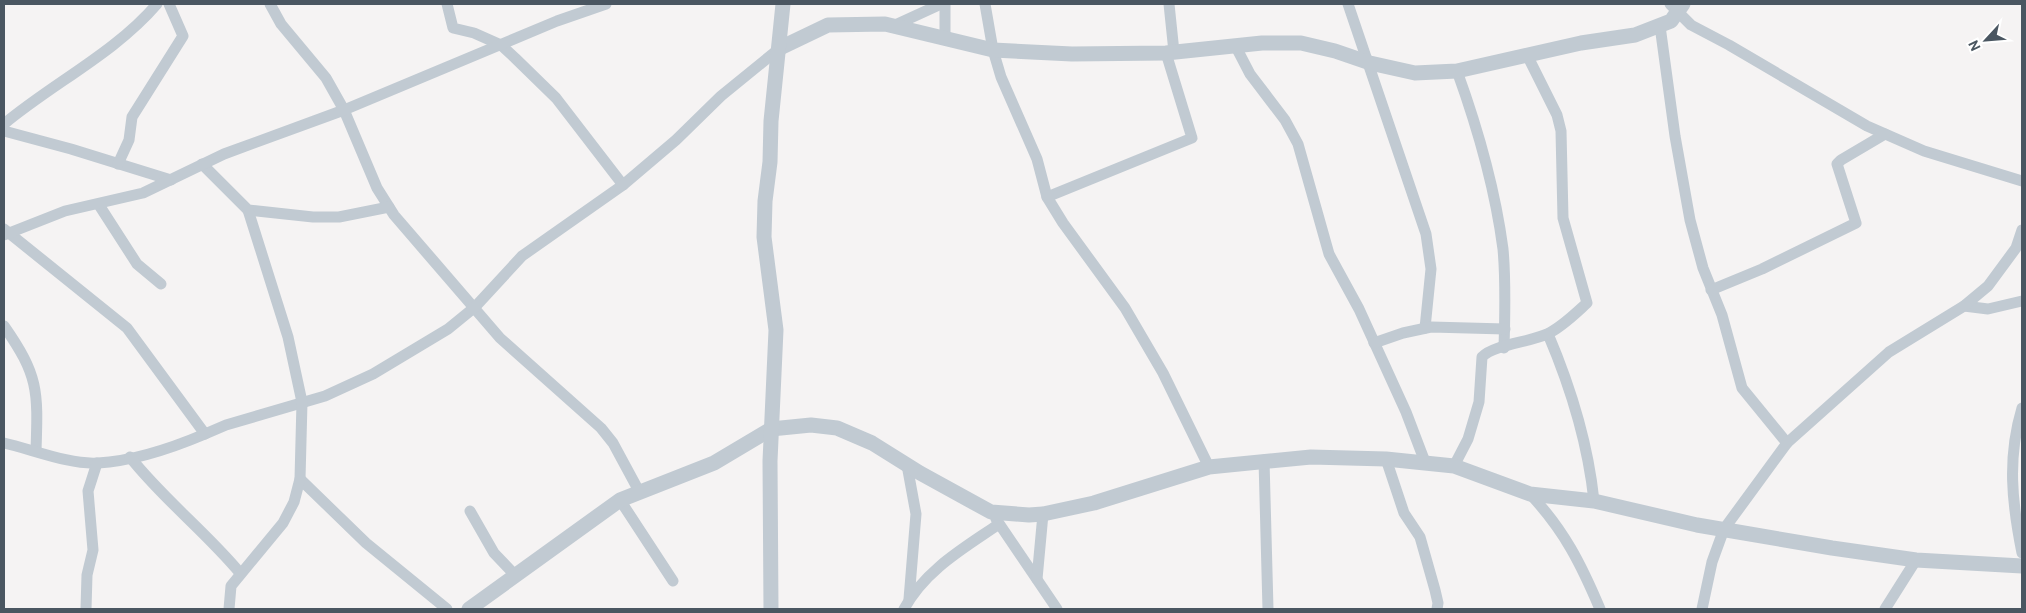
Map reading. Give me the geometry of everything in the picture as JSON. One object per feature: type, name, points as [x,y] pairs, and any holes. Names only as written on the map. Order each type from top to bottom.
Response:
[{"type":"street","points":[[4,124],[30,102],[131,31],[157,4]]},
{"type":"street","points":[[118,164],[129,140],[132,117],[183,36],[169,4]]},
{"type":"street","points":[[270,4],[281,24],[326,78],[344,110],[377,188],[389,207],[500,338],[525,363],[601,428],[613,443],[640,493]]},
{"type":"street","points":[[447,4],[453,28],[474,33],[501,45],[556,98],[623,185]]},
{"type":"street","points":[[5,232],[65,211],[99,205],[143,193],[202,164],[261,139],[344,110],[606,4]]},
{"type":"street","points":[[771,609],[771,429],[776,330],[764,237],[765,201],[783,4]]},
{"type":"street","points":[[893,26],[941,4]]},
{"type":"street","points":[[945,38],[946,4]]},
{"type":"street","points":[[985,4],[993,50],[1012,107],[1037,159],[1047,197],[1063,223],[1125,308],[1163,373],[1209,467]]},
{"type":"street","points":[[1047,197],[1192,138],[1170,53],[1169,4]]},
{"type":"street","points":[[1348,4],[1370,64],[1426,234],[1431,269],[1425,328]]},
{"type":"street","points":[[4,443],[70,460],[97,464],[166,449],[205,434],[326,396],[373,374],[448,328],[475,307],[522,256],[623,185],[676,140],[721,96],[780,48],[828,25],[860,23],[893,26],[993,50],[1072,54],[1170,53],[1262,43],[1301,43],[1335,51],[1370,64],[1415,73],[1457,71],[1581,43],[1635,35],[1671,21],[1677,7]]},
{"type":"street","points":[[1677,7],[1691,26],[1737,49],[1867,126],[1924,151],[2022,181]]},
{"type":"street","points":[[1660,26],[1668,98],[1690,220],[1711,290],[1722,315],[1742,388],[1787,443]]},
{"type":"street","points":[[1236,47],[1250,74],[1285,120],[1298,144],[1329,254],[1374,343],[1426,462]]},
{"type":"street","points":[[1454,466],[1468,439],[1479,402],[1482,357],[1487,351],[1504,348],[1548,334],[1587,303],[1568,242],[1563,218],[1561,132],[1557,115],[1528,56]]},
{"type":"street","points":[[1457,71],[1471,110],[1493,188],[1503,250],[1504,348]]},
{"type":"street","points":[[4,131],[170,180]]},
{"type":"street","points":[[1711,290],[1762,269],[1856,223],[1837,164],[1885,134]]},
{"type":"street","points":[[202,164],[248,210],[288,337],[302,402],[300,479],[294,502],[283,523],[231,586],[229,609]]},
{"type":"street","points":[[99,205],[137,264],[161,284]]},
{"type":"street","points":[[248,210],[313,218],[389,207]]},
{"type":"street","points":[[1702,609],[1712,562],[1724,529],[1787,443],[1890,352],[1964,306],[1988,286],[2016,248],[2022,230]]},
{"type":"street","points":[[5,232],[127,328],[205,434]]},
{"type":"street","points":[[1964,306],[1988,310],[2022,301]]},
{"type":"street","points":[[4,326],[31,370],[37,399],[36,451]]},
{"type":"street","points":[[1374,343],[1425,328],[1505,328]]},
{"type":"street","points":[[1548,334],[1562,366],[1587,447],[1594,501]]},
{"type":"street","points":[[2022,408],[2014,435],[2012,471],[2014,510],[2022,553]]},
{"type":"street","points":[[469,609],[620,500],[714,463],[771,429],[811,425],[837,428],[872,443],[995,518],[1057,609]]},
{"type":"street","points":[[130,457],[162,494],[220,549],[240,573]]},
{"type":"street","points":[[907,604],[920,583],[995,518],[1043,514],[1094,503],[1209,467],[1264,460],[1311,457],[1386,459],[1454,466],[1530,494],[1594,501],[1724,529],[1832,548],[1916,560],[2022,566]]},
{"type":"street","points":[[1386,459],[1404,513],[1420,537],[1436,590],[1437,609]]},
{"type":"street","points":[[1264,460],[1268,609]]},
{"type":"street","points":[[86,609],[87,576],[93,550],[88,491],[97,464]]},
{"type":"street","points":[[907,465],[916,514],[907,604]]},
{"type":"street","points":[[300,479],[366,543],[446,609]]},
{"type":"street","points":[[1530,494],[1562,532],[1581,564],[1600,609]]},
{"type":"street","points":[[620,500],[673,581]]},
{"type":"street","points":[[470,511],[494,553],[515,575]]},
{"type":"street","points":[[1037,579],[1043,514]]},
{"type":"street","points":[[1885,609],[1916,560]]}]
